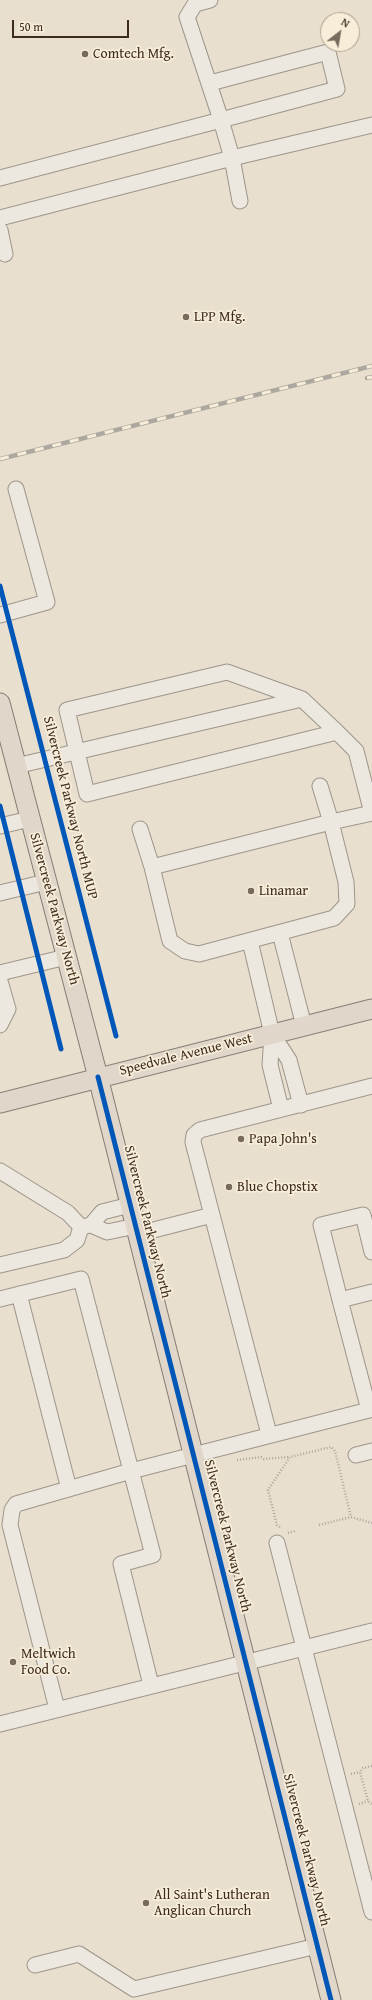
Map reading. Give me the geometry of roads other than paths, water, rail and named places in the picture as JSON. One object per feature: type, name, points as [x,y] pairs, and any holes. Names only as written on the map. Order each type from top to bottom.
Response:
[{"type":"main road","name":"Silvercreek Parkway North","points":[[0,703],[98,1077],[331,2000]]},
{"type":"main road","name":"Speedvale Avenue West","points":[[0,1103],[372,1009]]},
{"type":"lane","points":[[210,0],[195,4],[187,17],[210,83],[232,158],[240,201]]},
{"type":"lane","points":[[0,178],[337,89],[328,52],[210,83]]},
{"type":"lane","points":[[0,218],[232,158],[372,125]]},
{"type":"lane","points":[[0,230],[5,254]]},
{"type":"lane","points":[[0,615],[47,602],[16,489]]},
{"type":"lane","points":[[152,867],[372,813],[356,751],[337,732],[302,699],[227,672],[67,710],[87,794],[337,732]]},
{"type":"lane","points":[[16,766],[302,699]]},
{"type":"lane","points":[[140,829],[152,867],[170,941],[185,951],[199,954],[334,918],[347,904],[346,882],[331,822],[320,786]]},
{"type":"lane","points":[[0,826],[30,819]]},
{"type":"lane","points":[[0,893],[46,882]]},
{"type":"lane","points":[[280,933],[304,1026]]},
{"type":"lane","points":[[250,941],[272,1034],[270,1065],[281,1110]]},
{"type":"lane","points":[[0,973],[66,957]]},
{"type":"lane","points":[[0,981],[8,1009],[0,1025]]},
{"type":"lane","points":[[272,1034],[289,1060],[301,1105]]},
{"type":"lane","points":[[269,1434],[193,1142],[194,1135],[200,1130],[372,1086]]},
{"type":"lane","points":[[0,1171],[68,1212],[86,1226],[108,1232],[137,1230],[212,1215]]},
{"type":"lane","points":[[0,1265],[64,1250],[77,1240],[86,1226],[102,1212],[130,1205]]},
{"type":"lane","points":[[57,1709],[12,1533],[10,1518],[12,1510],[16,1504],[69,1488],[269,1434],[369,1410],[321,1225],[363,1215],[372,1252]]},
{"type":"lane","points":[[0,1299],[81,1278],[153,1556],[121,1564],[151,1685]]},
{"type":"lane","points":[[340,1300],[372,1292]]},
{"type":"lane","points":[[20,1294],[69,1488]]},
{"type":"lane","points":[[356,1455],[372,1451]]},
{"type":"lane","points":[[283,1537],[305,1648],[372,1912]]},
{"type":"lane","points":[[0,1724],[245,1661],[372,1631]]},
{"type":"lane","points":[[35,1965],[79,1954],[134,1989],[318,1946]]},
{"type":"railway","points":[[0,459],[372,366]]},
{"type":"railway","points":[[367,378],[372,377]]},
{"type":"place","name":"Comtech Mfg.","points":[[85,54]]},
{"type":"place","name":"LPP Mfg.","points":[[186,317]]},
{"type":"place","name":"Linamar","points":[[251,891]]},
{"type":"place","name":"Papa John's","points":[[241,1139]]},
{"type":"place","name":"Blue Chopstix","points":[[229,1187]]},
{"type":"place","name":"Meltwich Food Co.","points":[[13,1662]]},
{"type":"place","name":"All Saint's Lutheran Anglican Church","points":[[146,1903]]}]
